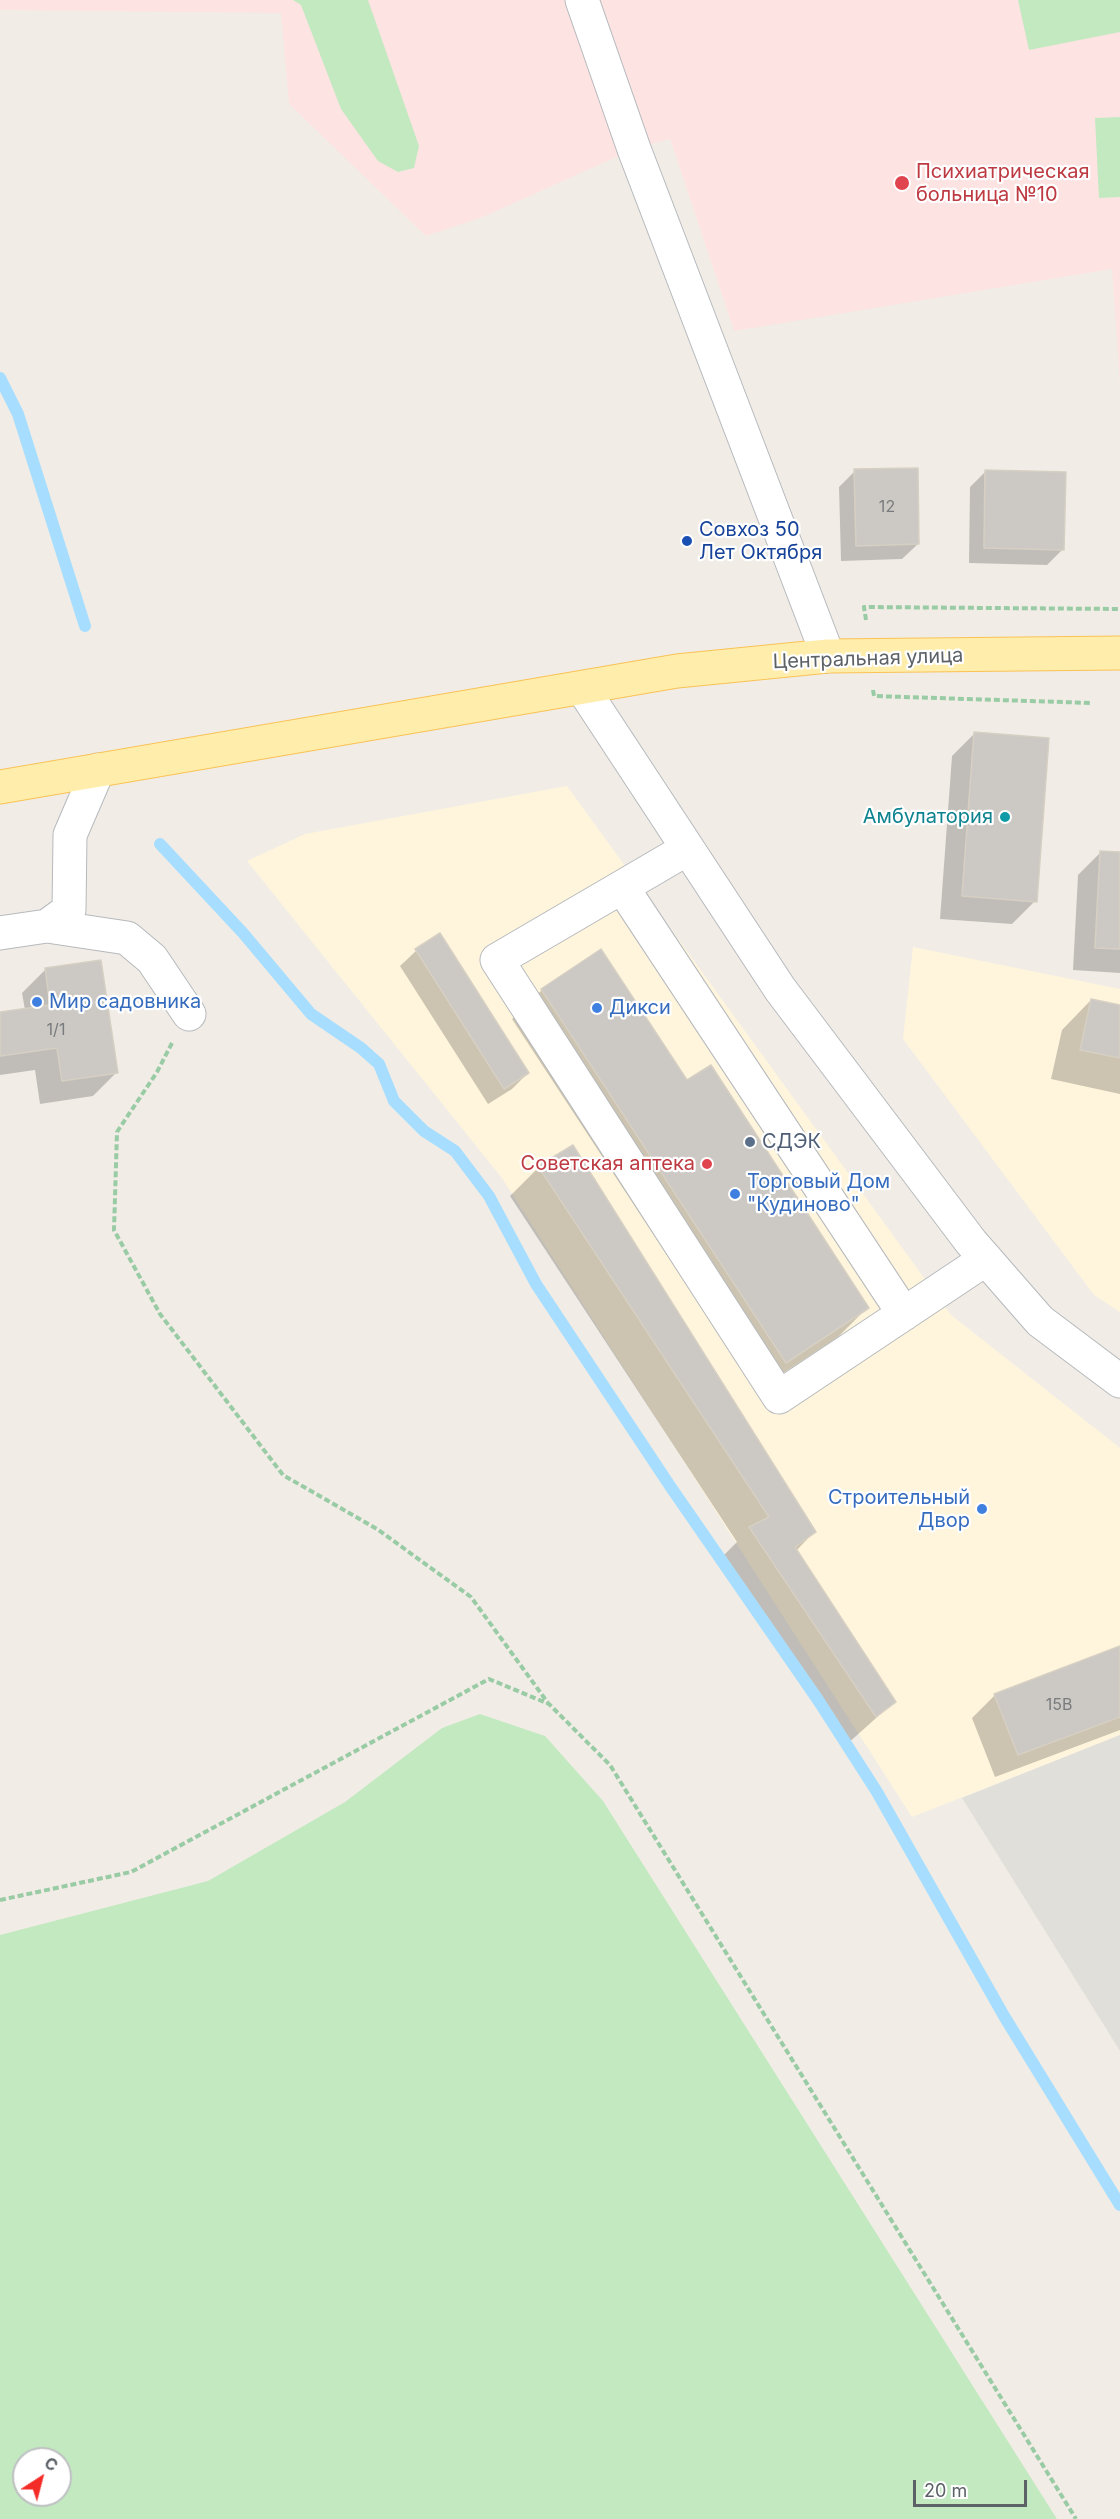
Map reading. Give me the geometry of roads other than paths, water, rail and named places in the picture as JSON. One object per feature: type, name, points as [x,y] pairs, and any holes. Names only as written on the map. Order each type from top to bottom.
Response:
[{"type":"main road","name":"Центральная улица","points":[[0,787],[677,671],[828,656],[1120,653]]},
{"type":"street","points":[[591,2],[634,148],[828,656]]},
{"type":"street","points":[[583,688],[780,989],[986,1259],[1040,1321],[1120,1381]]},
{"type":"street","points":[[47,926],[69,910],[70,835],[98,770]]},
{"type":"street","points":[[687,849],[497,960],[779,1397],[986,1259]]},
{"type":"street","points":[[622,886],[904,1314]]},
{"type":"street","points":[[0,933],[47,926],[127,938],[152,959],[189,1014]]},
{"type":"waterway","points":[[0,378],[18,414],[85,626]]},
{"type":"waterway","points":[[160,844],[243,933],[311,1014],[361,1048],[379,1064],[394,1101],[424,1131],[455,1151],[489,1196],[536,1284],[670,1486],[818,1700],[877,1792],[1004,2016],[1120,2205]]},
{"type":"place","name":"Психиатрическая больница №10","points":[[902,183]]},
{"type":"place","name":"Совхоз 50 Лет Октября","points":[[687,541]]},
{"type":"place","name":"Амбулатория","points":[[1005,817]]},
{"type":"place","name":"Мир садовника","points":[[37,1002]]},
{"type":"place","name":"Дикси","points":[[597,1008]]},
{"type":"place","name":"СДЭК","points":[[750,1142]]},
{"type":"place","name":"Советская аптека","points":[[707,1164]]},
{"type":"place","name":"Торговый Дом \"Кудиново\"","points":[[735,1194]]},
{"type":"place","name":"Строительный Двор","points":[[982,1509]]}]
